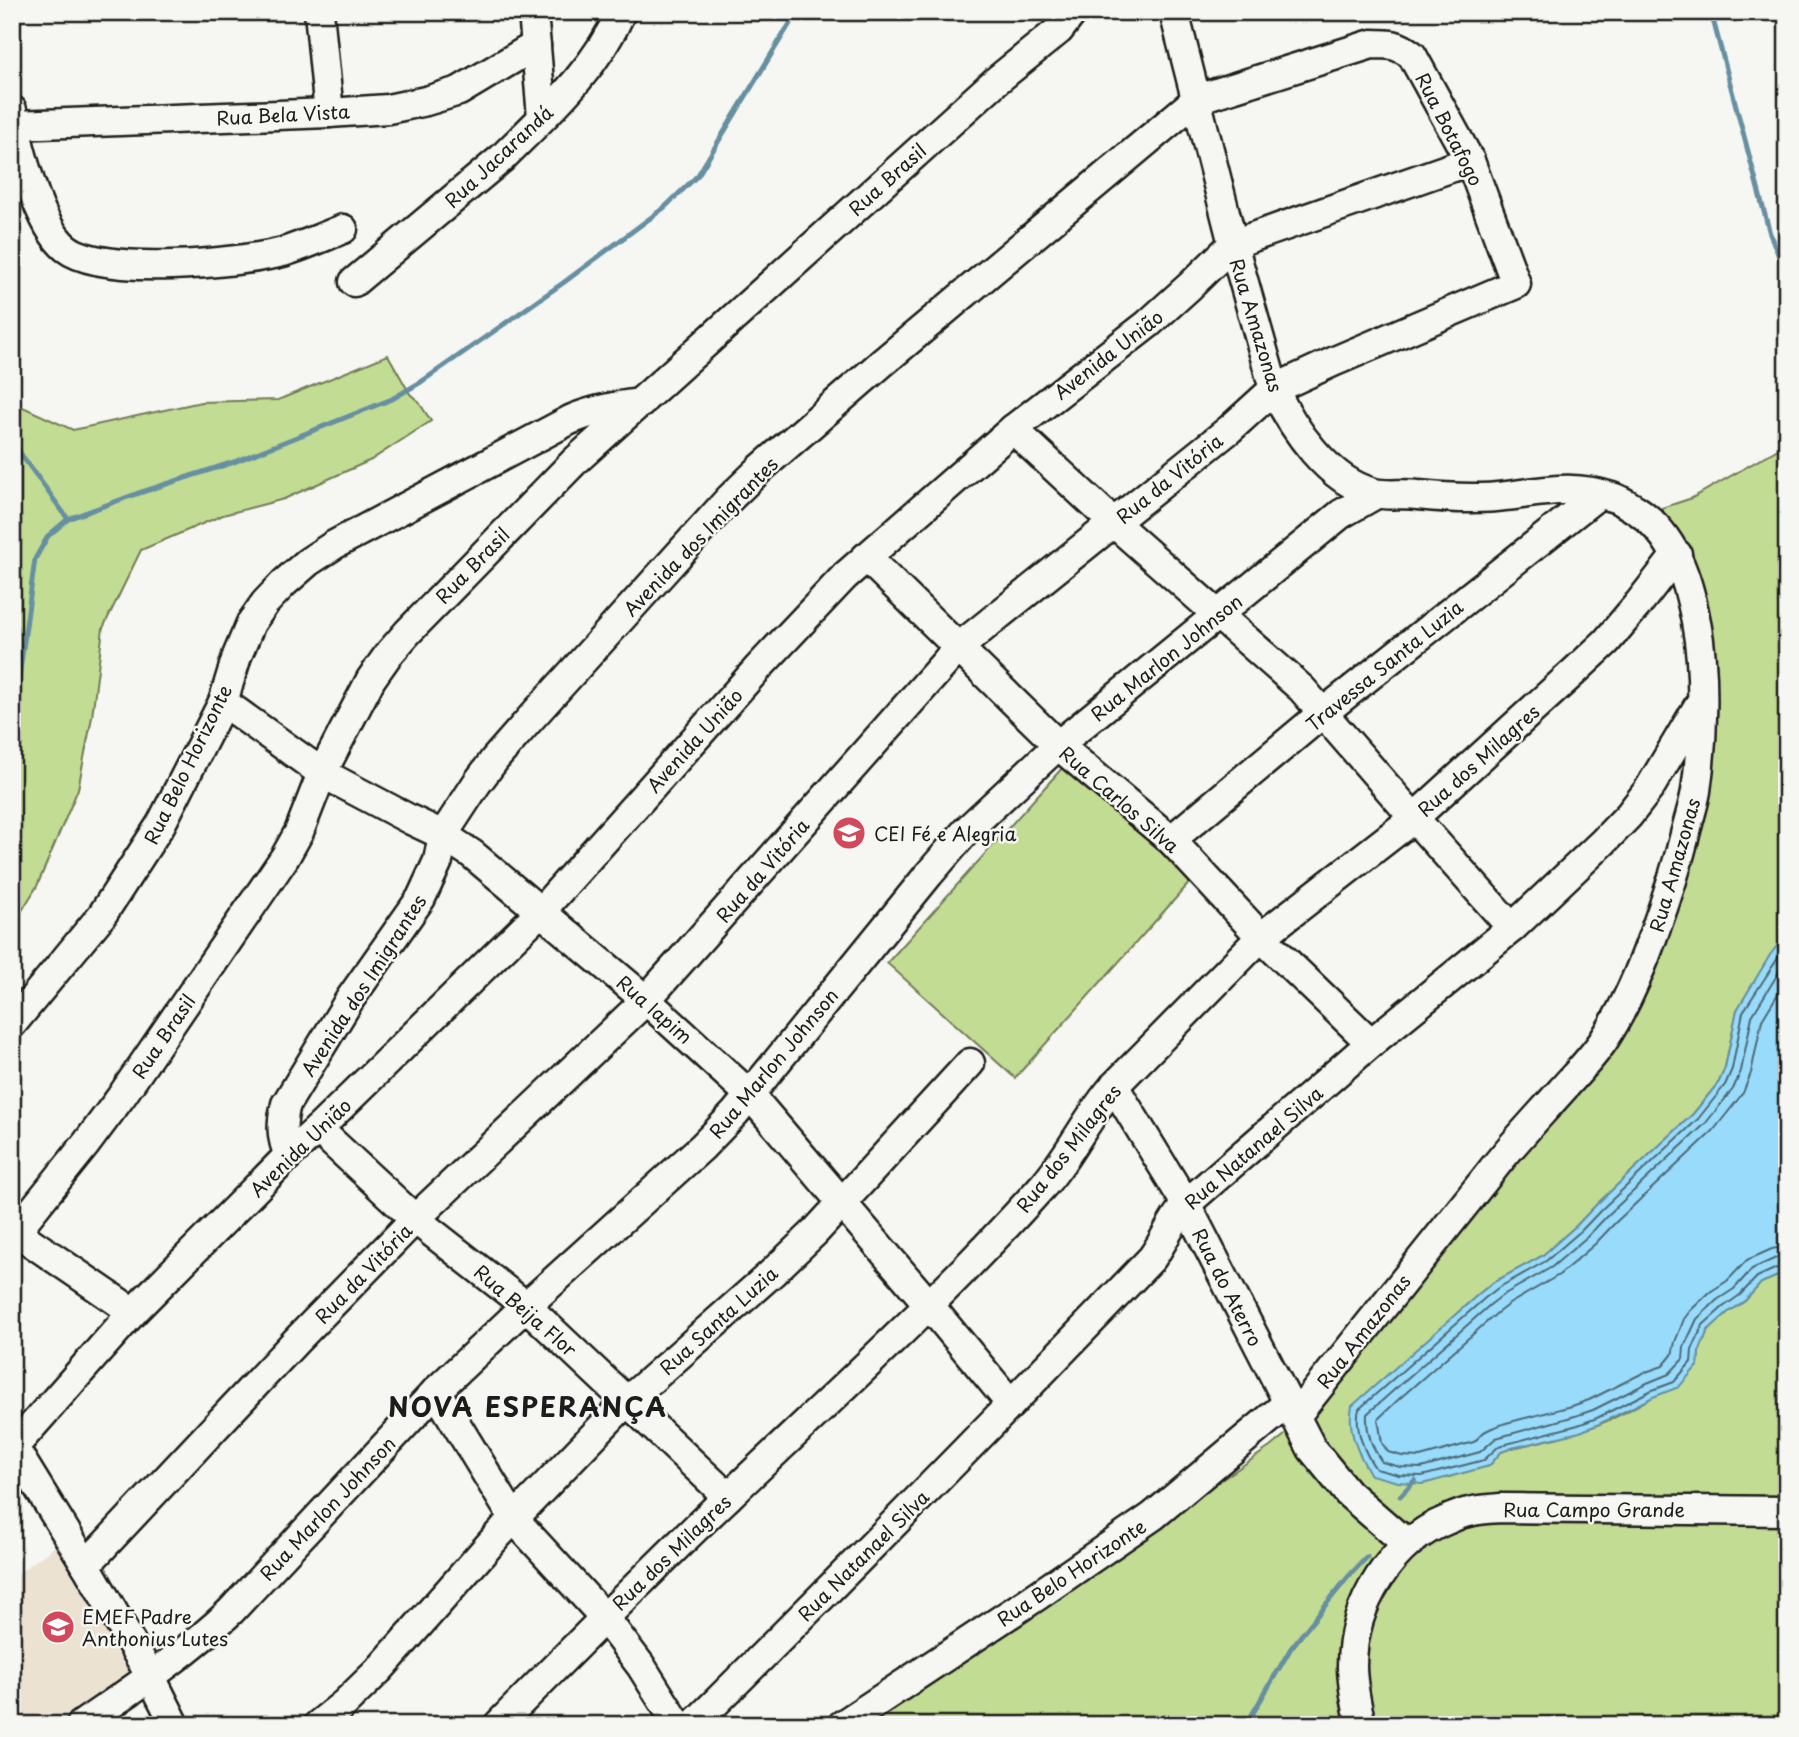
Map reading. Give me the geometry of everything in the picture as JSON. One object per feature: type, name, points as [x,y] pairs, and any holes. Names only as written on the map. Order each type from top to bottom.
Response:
[{"type":"street","points":[[319,12],[330,113]]},
{"type":"street","points":[[533,12],[542,117]]},
{"type":"street","name":"Rua Jacarandá","points":[[354,282],[502,158],[576,83],[590,65],[621,12]]},
{"type":"street","name":"Rua Brasil","points":[[14,1234],[121,1097],[285,857],[299,832],[322,773],[371,679],[388,655],[574,462],[996,81],[1059,30],[1073,12]]},
{"type":"street","name":"Rua Amazonas","points":[[1174,12],[1233,244],[1274,389],[1283,408],[1317,454],[1346,481],[1376,494],[1475,498],[1569,488],[1620,499],[1660,529],[1677,554],[1701,649],[1702,700],[1695,793],[1675,876],[1628,1000],[1603,1041],[1582,1067],[1291,1410]]},
{"type":"street","name":"Avenida dos Imigrantes","points":[[289,1155],[282,1133],[286,1104],[350,999],[421,898],[438,861],[443,835],[495,759],[687,545],[760,469],[892,354],[1197,99],[1373,44]]},
{"type":"street","name":"Rua Botafogo","points":[[1373,44],[1392,44],[1412,55],[1470,161],[1516,284]]},
{"type":"street","name":"Rua Bela Vista","points":[[13,118],[330,113],[388,109],[459,91],[536,45]]},
{"type":"street","points":[[13,118],[30,182],[50,228],[66,248],[84,257],[142,265],[199,264],[284,251],[343,229]]},
{"type":"street","name":"Avenida União","points":[[13,1449],[133,1312],[289,1155],[541,911],[759,667],[866,557],[1013,429],[1148,324],[1233,244],[1470,161]]},
{"type":"street","name":"Rua da Vitória","points":[[86,1565],[296,1341],[415,1219],[646,1000],[959,647],[1230,429],[1274,389],[1516,284]]},
{"type":"street","name":"Rua Belo Horizonte","points":[[12,1024],[102,915],[161,824],[223,702],[237,656],[251,623],[265,603],[308,562],[334,545],[570,420],[603,408],[641,403]]},
{"type":"street","points":[[1013,429],[1114,523],[1274,663],[1324,712],[1512,928]]},
{"type":"street","name":"Rua Marlon Johnson","points":[[81,1725],[151,1677],[210,1631],[436,1391],[702,1147],[750,1095],[966,831],[1058,745],[1341,514],[1376,494]]},
{"type":"street","name":"Travessa Santa Luzia","points":[[1171,840],[1324,712],[1599,494]]},
{"type":"street","name":"Rua dos Milagres","points":[[498,1725],[604,1617],[930,1306],[1042,1188],[1100,1102],[1114,1086],[1261,937],[1414,818],[1606,642],[1677,554]]},
{"type":"street","name":"Rua Carlos Silva","points":[[866,557],[1058,745],[1171,840],[1261,937],[1371,1043]]},
{"type":"street","name":"Rua Natanael Silva","points":[[694,1725],[1152,1258],[1186,1203],[1371,1043],[1512,928],[1603,842],[1649,789],[1702,700]]},
{"type":"street","name":"Rua Iapim","points":[[223,702],[322,773],[443,835],[472,854],[646,1000],[750,1095],[1011,1404]]},
{"type":"street","name":"Rua Santa Luzia","points":[[318,1725],[379,1670],[479,1556],[626,1402],[815,1232],[970,1063]]},
{"type":"street","name":"Rua do Aterro","points":[[1114,1086],[1186,1203],[1291,1410]]},
{"type":"street","name":"Rua Beija Flor","points":[[318,1129],[415,1219],[526,1306],[728,1497]]},
{"type":"street","points":[[14,1234],[133,1312]]},
{"type":"street","points":[[436,1391],[514,1519],[604,1617],[641,1666],[678,1725]]},
{"type":"street","points":[[1291,1410],[1312,1450],[1348,1493],[1394,1533],[1409,1542]]},
{"type":"street","name":"Rua Belo Horizonte","points":[[842,1725],[1153,1516],[1291,1410]]},
{"type":"street","points":[[13,1449],[86,1565],[151,1677],[175,1725]]},
{"type":"street","name":"Rua Campo Grande","points":[[1360,1725],[1352,1667],[1355,1634],[1365,1602],[1394,1556],[1409,1542],[1437,1524],[1468,1512],[1501,1508],[1787,1511]]},
{"type":"shaded area","name":"EMEF Padre Anthonius Lutes","points":[[57,1545],[132,1676],[57,1725],[12,1725],[12,1578]]},
{"type":"green space","points":[[388,355],[410,394],[431,421],[371,460],[284,499],[223,515],[141,550],[103,628],[92,717],[78,789],[37,886],[12,927],[12,402],[73,430],[201,402],[278,400]]},
{"type":"green space","points":[[1787,444],[1787,933],[1737,1010],[1725,1067],[1719,1082],[1693,1114],[1542,1256],[1481,1292],[1373,1388],[1447,1478],[1489,1466],[1501,1452],[1596,1425],[1642,1403],[1698,1365],[1699,1352],[1708,1330],[1745,1301],[1761,1283],[1787,1272],[1787,1725],[860,1725],[1270,1447],[1319,1407],[1571,1093],[1686,857],[1711,629],[1704,589],[1678,534],[1659,509],[1692,498]]},
{"type":"green space","points":[[1064,766],[1192,880],[1015,1078],[887,963]]},
{"type":"water","points":[[1787,933],[1787,1272],[1761,1283],[1745,1301],[1708,1330],[1699,1352],[1698,1365],[1679,1387],[1580,1432],[1501,1452],[1489,1466],[1423,1484],[1398,1482],[1371,1475],[1355,1442],[1351,1424],[1352,1406],[1481,1292],[1542,1256],[1693,1114],[1719,1082],[1725,1068],[1737,1010],[1770,955]]},
{"type":"waterway","points":[[12,730],[35,559],[48,536],[68,519],[234,462],[392,399],[421,382],[563,283],[665,207],[698,175],[797,12]]},
{"type":"waterway","points":[[1711,12],[1770,234],[1787,276]]},
{"type":"waterway","points":[[12,442],[68,519]]},
{"type":"waterway","points":[[1400,1496],[1415,1480]]},
{"type":"waterway","points":[[1246,1725],[1291,1648],[1367,1557]]},
{"type":"place","name":"CEI Fé e Alegria","points":[[849,833]]},
{"type":"place","name":"EMEF Padre Anthonius Lutes","points":[[58,1627]]},
{"type":"district","name":"NOVA ESPERANÇA","points":[[528,1406]]}]
